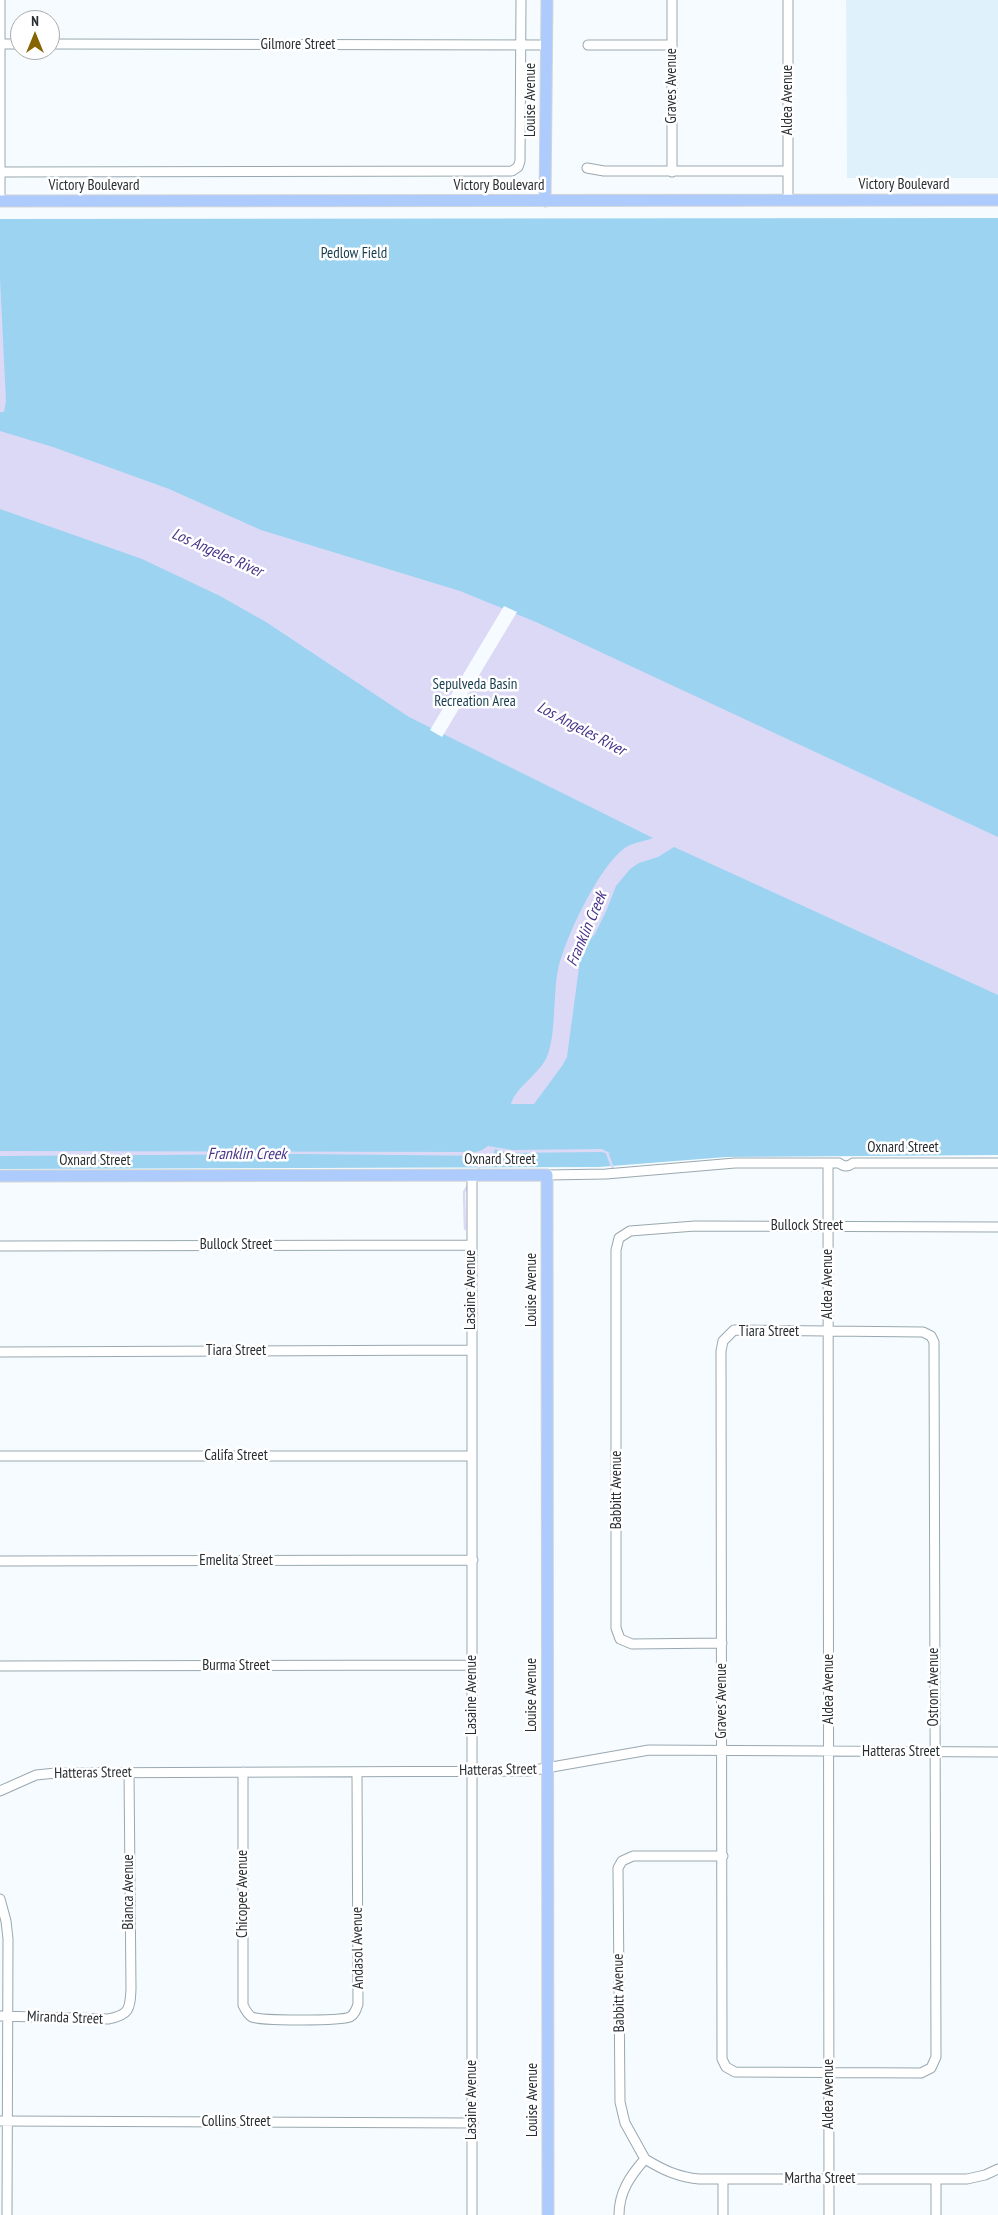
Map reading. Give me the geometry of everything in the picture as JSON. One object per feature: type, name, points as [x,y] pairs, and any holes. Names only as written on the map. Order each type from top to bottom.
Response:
[{"type":"main road","name":"Louise Avenue","points":[[545,201],[546,0]]},
{"type":"main road","name":"Victory Boulevard","points":[[0,201],[998,200]]},
{"type":"main road","name":"Louise Avenue","points":[[547,1175],[548,2215]]},
{"type":"main road","name":"Oxnard Street","points":[[0,1176],[547,1175]]},
{"type":"street","points":[[0,0],[0,201]]},
{"type":"street","name":"Louise Avenue","points":[[518,168],[520,161],[521,0]]},
{"type":"street","name":"Graves Avenue","points":[[672,0],[672,172]]},
{"type":"street","name":"Aldea Avenue","points":[[788,0],[788,200]]},
{"type":"street","name":"Gilmore Street","points":[[60,44],[546,46]]},
{"type":"street","points":[[588,45],[672,44]]},
{"type":"street","name":"Victory Boulevard","points":[[0,172],[512,171],[518,168]]},
{"type":"street","points":[[587,168],[604,171],[788,171]]},
{"type":"street","name":"Oxnard Street","points":[[547,1175],[606,1174],[735,1163],[828,1163],[849,1166],[853,1163],[998,1163]]},
{"type":"street","name":"Aldea Avenue","points":[[828,1163],[829,2215]]},
{"type":"street","name":"Lasaine Avenue","points":[[472,1175],[472,2215]]},
{"type":"street","name":"Bullock Street","points":[[619,1238],[630,1231],[695,1226],[998,1227]]},
{"type":"street","name":"Babbitt Avenue","points":[[619,1238],[616,1250],[616,1628],[620,1638],[632,1644],[722,1644]]},
{"type":"street","name":"Bullock Street","points":[[0,1246],[471,1245]]},
{"type":"street","name":"Tiara Street","points":[[727,1335],[734,1330],[743,1330],[923,1332],[931,1336]]},
{"type":"street","name":"Graves Avenue","points":[[727,1335],[721,1351],[722,2058],[726,2067],[735,2072],[829,2072]]},
{"type":"street","name":"Ostrom Avenue","points":[[829,2072],[921,2073],[931,2068],[936,2058],[934,1752],[935,1350],[931,1336]]},
{"type":"street","name":"Tiara Street","points":[[0,1352],[472,1350]]},
{"type":"street","name":"Califa Street","points":[[0,1456],[472,1456]]},
{"type":"street","name":"Emelita Street","points":[[0,1561],[473,1560]]},
{"type":"street","name":"Burma Street","points":[[0,1666],[472,1665]]},
{"type":"street","name":"Hatteras Street","points":[[0,1790],[36,1775],[56,1773],[529,1771],[548,1769],[636,1751],[998,1752]]},
{"type":"street","name":"Bianca Avenue","points":[[128,2011],[131,1989],[129,1772]]},
{"type":"street","name":"Chicopee Avenue","points":[[243,1772],[242,1994],[243,2005],[248,2014]]},
{"type":"street","name":"Andasol Avenue","points":[[248,2014],[262,2020],[332,2020],[351,2016],[355,2013],[359,1998],[357,1772]]},
{"type":"street","name":"Babbitt Avenue","points":[[645,2160],[626,2123],[620,2102],[618,1868],[622,1861],[633,1856],[723,1856]]},
{"type":"street","points":[[0,1899],[6,1921],[8,1939],[4,2016],[4,2121],[7,2215]]},
{"type":"street","name":"Miranda Street","points":[[4,2016],[108,2020],[123,2015],[128,2011]]},
{"type":"street","name":"Collins Street","points":[[4,2121],[472,2123]]},
{"type":"street","points":[[619,2215],[623,2190],[631,2175],[645,2160]]},
{"type":"street","name":"Martha Street","points":[[645,2160],[683,2177],[722,2179],[967,2179],[985,2175],[998,2169]]},
{"type":"street","points":[[722,2179],[723,2215]]},
{"type":"street","points":[[936,2180],[936,2215]]},
{"type":"shaded area","points":[[846,0],[998,0],[998,178],[847,178]]},
{"type":"green space","name":"Sepulveda Basin Recreation Area","points":[[998,218],[998,1155],[726,1157],[599,1167],[0,1169],[0,219]]},
{"type":"water","points":[[0,279],[6,401],[4,412],[0,412]]},
{"type":"water","points":[[0,431],[53,447],[169,489],[261,530],[460,591],[536,622],[998,837],[998,995],[674,847],[658,857],[639,863],[630,869],[616,886],[595,934],[586,943],[580,960],[567,1057],[534,1104],[511,1104],[518,1091],[540,1068],[548,1054],[551,1045],[558,970],[568,940],[585,902],[617,854],[634,843],[653,838],[409,717],[266,622],[220,596],[142,559],[0,509]]},
{"type":"water","name":"Franklin Creek","points":[[488,1146],[512,1150],[602,1149],[611,1154],[601,1152],[508,1153],[495,1149],[493,1156],[301,1154],[0,1156],[0,1151],[476,1152]]},
{"type":"pier","points":[[504,606],[517,612],[442,737],[430,730]]},
{"type":"waterway","points":[[607,1153],[614,1171]]},
{"type":"waterway","points":[[477,1171],[482,1164]]},
{"type":"waterway","points":[[465,1229],[464,1192],[469,1184]]},
{"type":"park label","name":"Pedlow Field","points":[[354,254]]},
{"type":"water label","name":"Los Angeles River","points":[[217,553]]},
{"type":"water label","name":"Los Angeles River","points":[[581,729]]}]
